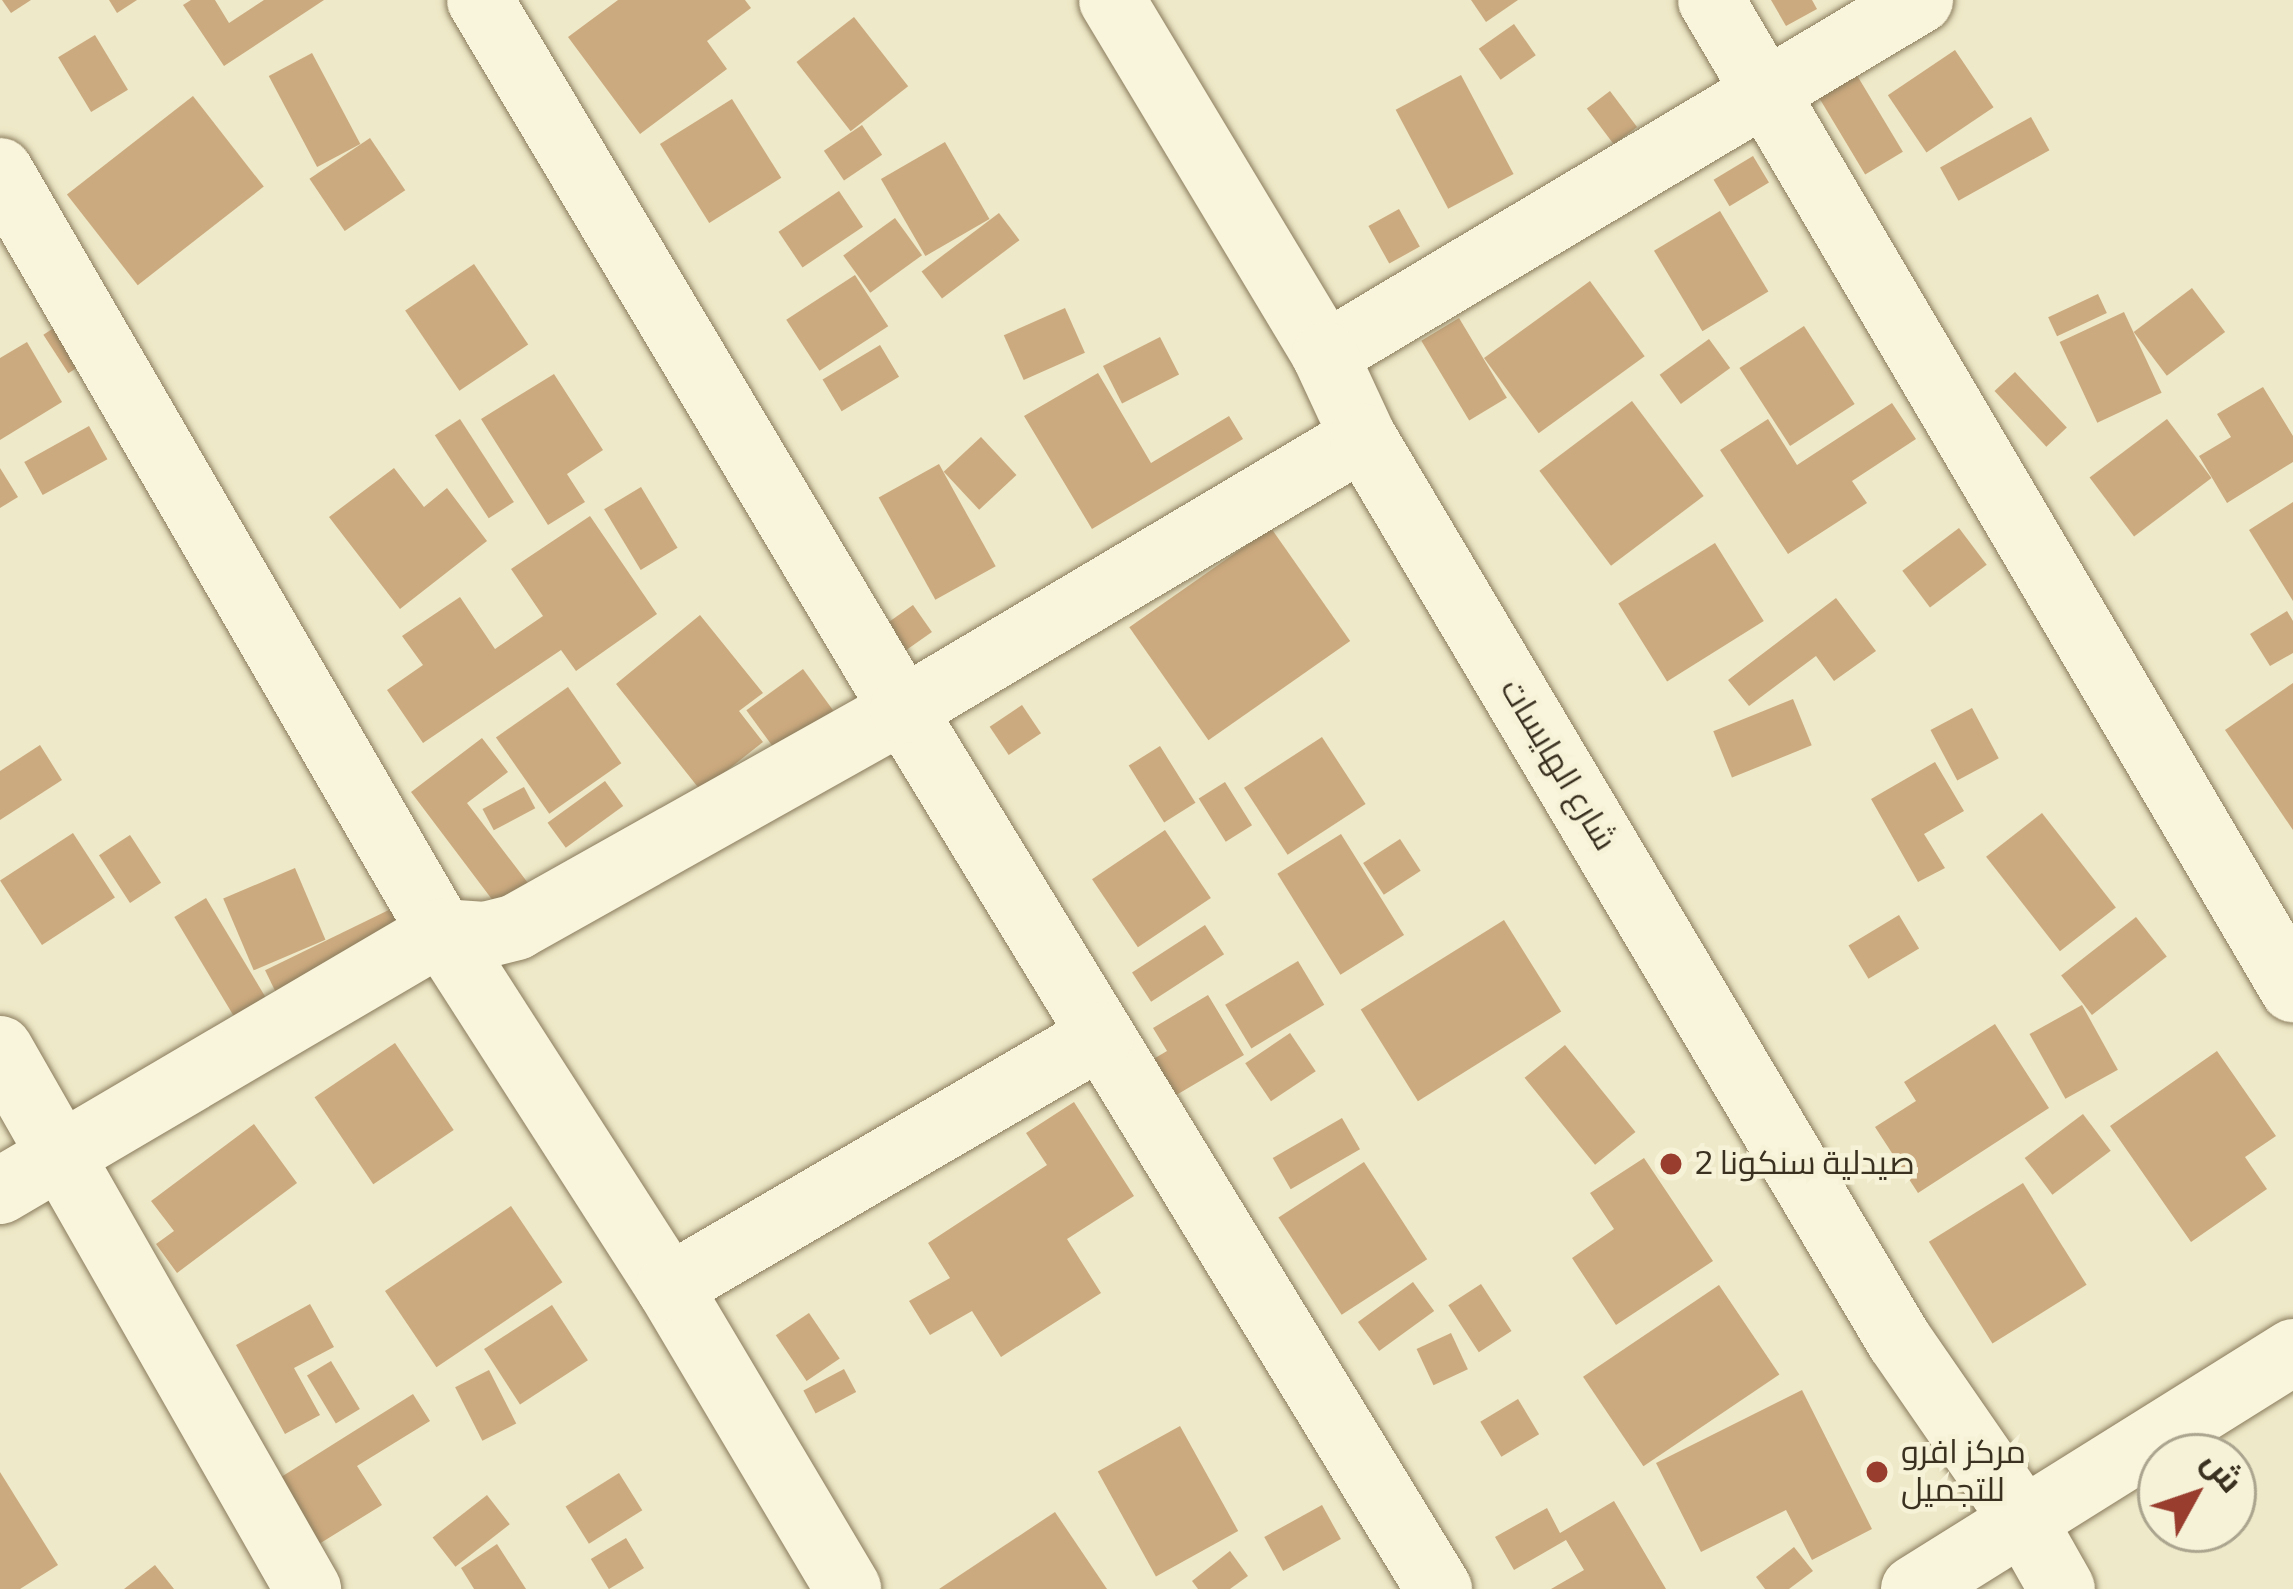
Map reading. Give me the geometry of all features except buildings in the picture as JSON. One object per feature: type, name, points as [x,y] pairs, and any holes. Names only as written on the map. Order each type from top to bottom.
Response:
[{"type":"street","points":[[480,0],[903,710],[1439,1589]]},
{"type":"street","name":"شارع الهايسات","points":[[1112,0],[1325,355],[1363,437],[1899,1340],[2023,1520],[2062,1589]]},
{"type":"street","points":[[1712,0],[2293,989]]},
{"type":"street","points":[[1325,355],[1920,0]]},
{"type":"street","points":[[0,171],[441,932],[669,1287],[848,1589]]},
{"type":"street","points":[[0,1191],[441,932],[485,935],[516,927],[903,710],[1363,437]]},
{"type":"street","points":[[669,1287],[1101,1036]]},
{"type":"street","points":[[0,1049],[308,1589]]},
{"type":"street","points":[[1914,1589],[2293,1352]]},
{"type":"place","name":"صيدلية سنكونا 2","points":[[1671,1164]]},
{"type":"place","name":"مركز افرو للتجميل","points":[[1877,1472]]}]
